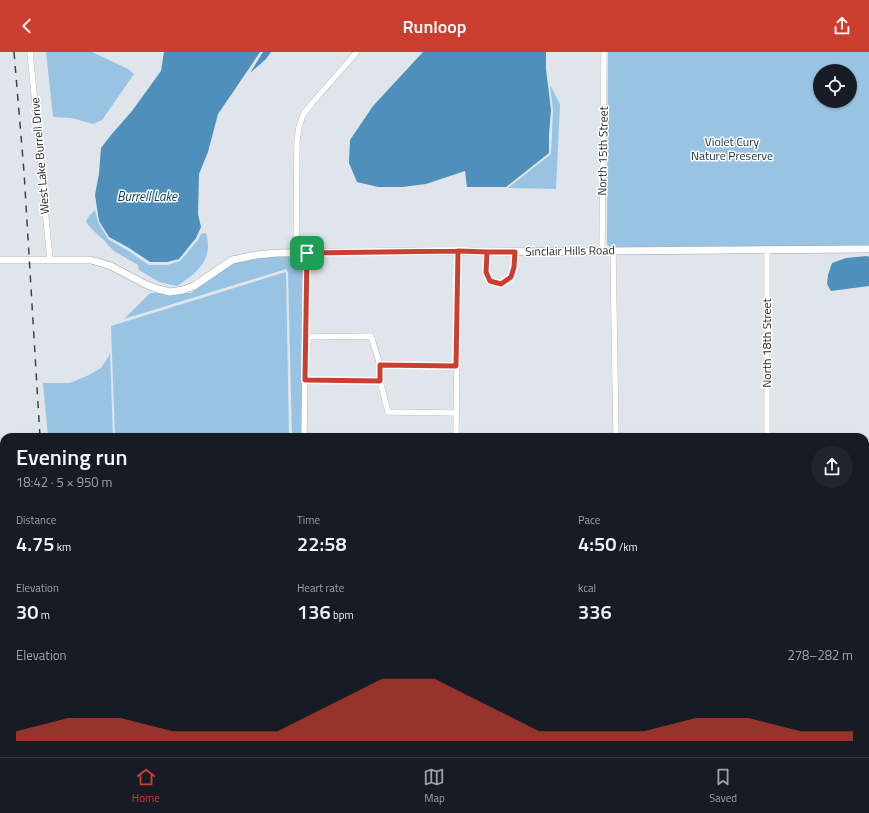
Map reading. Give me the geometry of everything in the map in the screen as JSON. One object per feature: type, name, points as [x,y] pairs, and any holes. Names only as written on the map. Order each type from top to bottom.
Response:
[{"type":"street","name":"West Lake Burrell Drive","points":[[30,52],[50,260]]},
{"type":"street","points":[[296,253],[297,141],[299,128],[303,115],[357,52]]},
{"type":"street","name":"North 15th Street","points":[[602,251],[604,52]]},
{"type":"street","name":"Sinclair Hills Road","points":[[0,260],[91,260],[111,266],[158,289],[170,292],[183,290],[194,286],[232,260],[256,255],[277,253],[869,249]]},
{"type":"street","name":"North 18th Street","points":[[767,250],[767,433]]},
{"type":"street","points":[[456,433],[458,251]]},
{"type":"street","points":[[613,251],[616,433]]},
{"type":"street","points":[[487,252],[486,272],[490,281],[501,284],[511,277],[514,267],[515,252]]},
{"type":"street","points":[[304,433],[307,253]]},
{"type":"street","points":[[306,337],[371,336],[380,365],[380,381],[388,412],[456,413]]},
{"type":"street","points":[[380,365],[456,366]]},
{"type":"street","points":[[305,380],[380,381]]},
{"type":"green space","points":[[46,52],[92,52],[128,69],[134,74],[102,120],[93,124],[72,118],[53,117]]},
{"type":"green space","name":"Violet Cury Nature Preserve","points":[[608,52],[869,52],[869,246],[610,247],[607,244]]},
{"type":"green space","points":[[550,85],[560,104],[556,189],[508,188],[551,154],[553,110]]},
{"type":"green space","points":[[95,210],[98,222],[108,239],[149,265],[167,265],[180,261],[198,240],[201,234],[206,233],[208,250],[206,258],[191,276],[177,286],[159,282],[139,270],[138,265],[114,251],[88,225],[86,221]]},
{"type":"green space","points":[[277,256],[304,256],[302,433],[292,433],[288,272],[286,269],[124,319],[150,293],[191,293],[233,263]]},
{"type":"green space","points":[[286,272],[289,433],[115,433],[111,326]]},
{"type":"green space","points":[[110,353],[113,433],[48,433],[43,383],[70,383],[101,368]]},
{"type":"water","name":"Burrell Lake","points":[[164,52],[260,52],[218,114],[208,152],[199,174],[198,214],[201,227],[196,238],[179,259],[167,262],[150,262],[109,237],[99,221],[95,195],[99,174],[101,148],[132,111],[161,71]]},
{"type":"water","points":[[263,52],[271,52],[266,59],[250,73],[260,57]]},
{"type":"water","points":[[423,52],[546,52],[546,69],[551,110],[549,153],[506,187],[467,187],[465,171],[426,184],[402,187],[378,187],[357,182],[349,163],[350,140],[373,106]]},
{"type":"water","points":[[869,257],[869,286],[831,291],[827,284],[832,263],[846,258]]},
{"type":"railway","points":[[14,52],[24,172],[40,433]]},
{"type":"route","points":[[307,253],[305,380],[380,381],[380,365],[456,366],[458,251],[515,252],[514,267],[511,277],[501,284],[490,281],[486,272],[487,252],[458,251],[307,253]]}]
